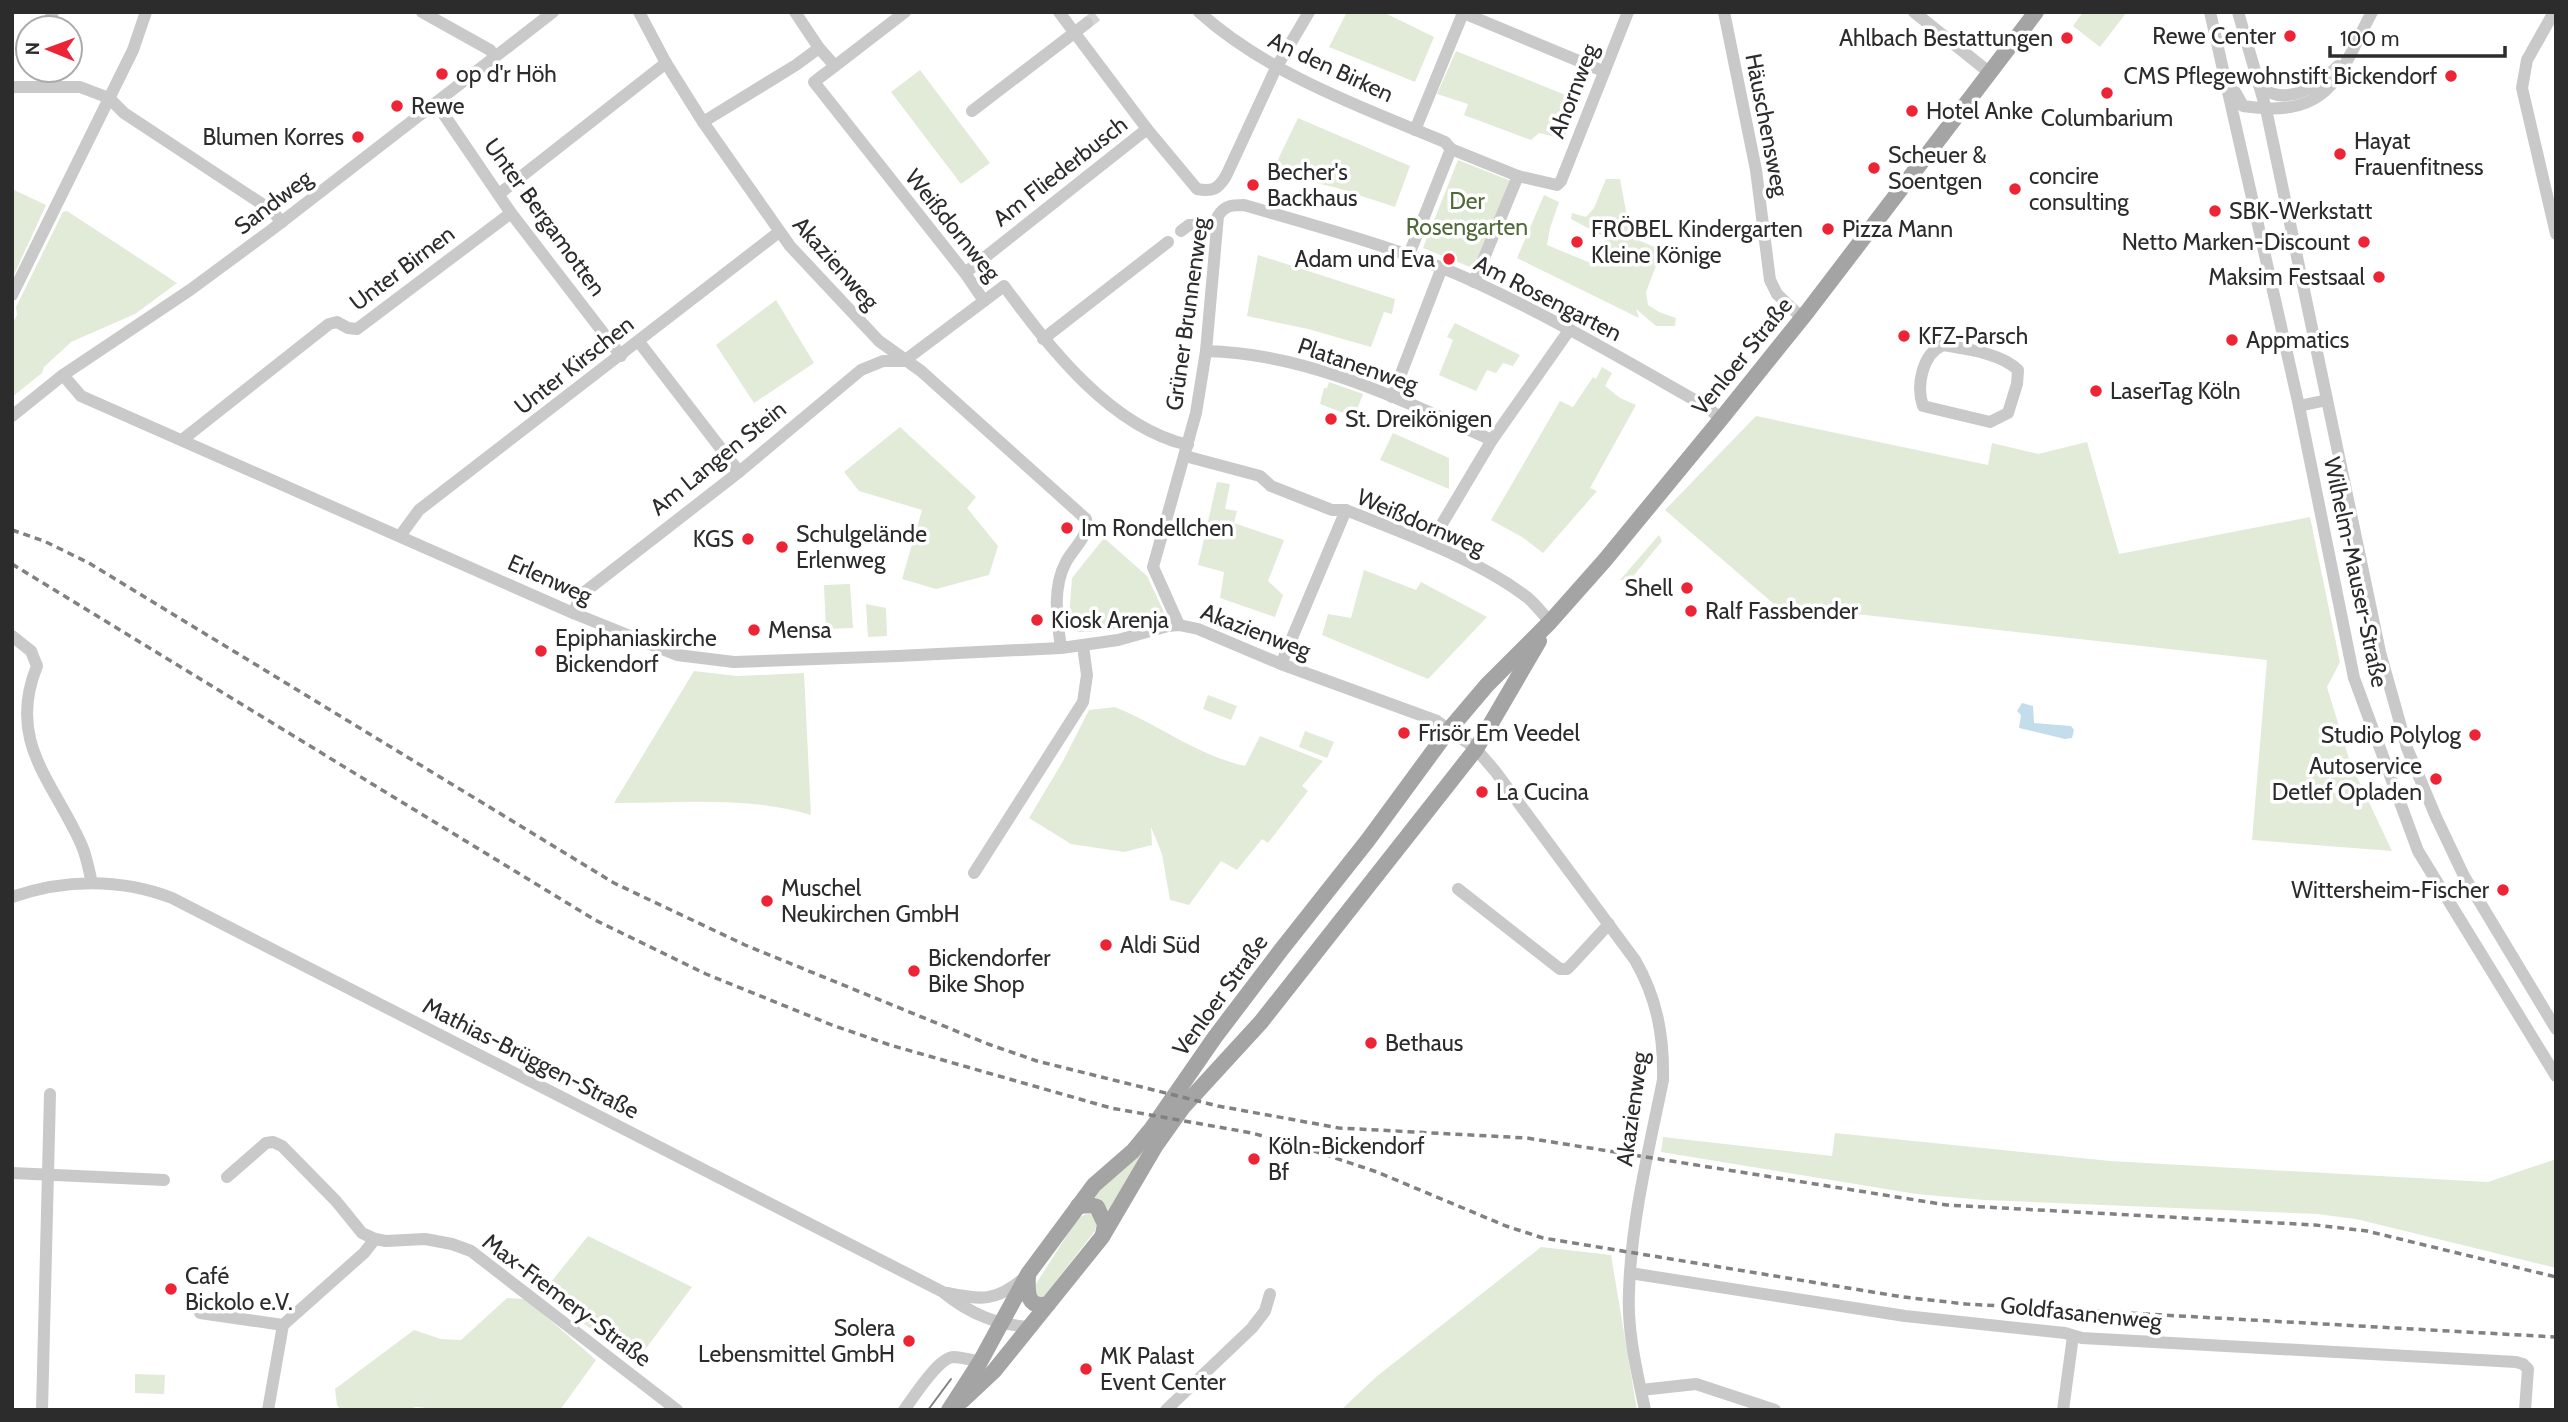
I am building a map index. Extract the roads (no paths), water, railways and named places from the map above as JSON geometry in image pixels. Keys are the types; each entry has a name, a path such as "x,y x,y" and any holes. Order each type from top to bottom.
{"main road":[{"name":"Venloer Straße","path":"951,1410 1028,1274 1094,1185 1133,1150 1152,1128 1219,1031 1368,841 1448,731 1487,685 1550,622 1721,419 1802,318 2036,12"},
{"name":"Venloer Straße","path":"951,1410 995,1371 1031,1327 1102,1237 1175,1118 1261,1022 1476,749 1550,622"},
{"path":"1078,1206 1097,1207 1105,1224 1102,1237"},
{"path":"1028,1274 1027,1288 1031,1302 1041,1306 1048,1304"}],"street":[{"path":"12,295 133,50 146,12"},
{"path":"422,12 490,50 495,57"},
{"name":"Sandweg","path":"12,416 63,375 191,290 553,12"},
{"name":"Akazienweg","path":"639,12 666,63 703,122 779,232 879,341 931,380 1086,519 1088,526 1085,534 1058,577 1061,648 1118,640 1158,628 1179,625 1198,629 1281,664 1437,722 1484,757 1609,924 1646,979 1656,1006 1663,1052 1662,1080 1630,1273 1629,1316 1645,1410"},
{"path":"795,12 819,48 835,66 905,12"},
{"path":"1059,12 1147,129"},
{"name":"An den Birken","path":"1199,12 1238,44 1276,68 1445,142 1451,149 1518,176 1557,185"},
{"name":"Grüner Brunnenweg","path":"1147,129 1197,189 1215,190 1226,176 1276,68 1309,12"},
{"name":"Ahornweg","path":"1557,185 1561,181 1628,12"},
{"name":"Häuschensweg","path":"1724,12 1756,170 1770,280 1777,294 1802,318"},
{"path":"1914,12 1990,74"},
{"name":"Wilhelm-Mauser-Straße","path":"2210,12 2299,406 2354,678 2418,851 2556,1076"},
{"name":"Wilhelm-Mauser-Straße","path":"2238,12 2266,109 2380,652 2407,748 2450,849 2511,957 2556,1029"},
{"path":"2222,64 2243,106 2284,108 2316,99 2329,89 2340,74 2372,12"},
{"path":"2554,12 2527,60 2522,88 2556,234"},
{"path":"1415,130 1462,13 1603,71"},
{"path":"972,111 1087,23"},
{"path":"703,122 819,48"},
{"path":"2259,85 2266,93 2273,95 2309,90 2322,83 2350,53"},
{"path":"499,194 666,63"},
{"name":"Weißdornweg","path":"835,66 814,82 965,273 984,301 1004,286 1043,339 1086,382 1141,428 1186,450 1260,476 1271,486 1332,510 1346,510 1430,544 1491,575 1529,599 1550,622"},
{"path":"12,88 80,87 109,98 124,113 271,210 282,222"},
{"name":"Unter Bergamotten","path":"436,103 511,213 621,356"},
{"name":"Am Fliederbusch","path":"965,273 1147,129"},
{"path":"1408,257 1451,149"},
{"path":"1474,282 1518,176"},
{"name":"Am Rosengarten","path":"1224,207 1244,205 1339,233 1474,282 1570,329 1707,407 1721,419"},
{"name":"Grüner Brunnenweg","path":"1179,625 1153,567 1196,414 1206,351 1216,224 1224,207"},
{"name":"Unter Birnen","path":"182,440 329,324 337,322 357,329 511,213"},
{"path":"1181,231 1189,225 1216,224"},
{"name":"Unter Kirschen","path":"400,536 419,510 779,232"},
{"path":"1043,339 1168,242"},
{"path":"1392,397 1441,270"},
{"path":"904,361 984,301"},
{"path":"1430,544 1492,440 1570,329"},
{"path":"639,342 739,472"},
{"path":"1943,345 2004,361 2014,366 2019,374 2008,413 1990,422 1923,406 1921,373 1933,353 1943,345"},
{"name":"Platanenweg","path":"1206,351 1306,366 1392,397 1492,440"},
{"name":"Am Langen Stein","path":"573,613 582,594 739,472 861,370 883,361 904,361"},
{"name":"Erlenweg","path":"63,375 81,396 573,613 677,654 734,662 1061,648"},
{"path":"2299,406 2328,400"},
{"path":"1281,664 1346,510"},
{"path":"12,636 31,651 37,666 28,688 26,712 29,739 39,766 83,848 92,883"},
{"path":"974,873 1083,702 1087,675 1083,646"},
{"name":"Mathias-Brüggen-Straße","path":"12,897 38,890 92,883 130,885 172,898 943,1292 984,1319 1000,1324 1031,1327"},
{"path":"1458,889 1560,969 1567,969 1609,924"},
{"path":"2490,970 2511,957"},
{"path":"42,1410 50,1094"},
{"path":"227,1177 266,1143 273,1142 282,1146 336,1201 362,1233 375,1239 364,1253 283,1325 268,1410"},
{"path":"12,1173 164,1180"},
{"name":"Max-Fremery-Straße","path":"375,1239 425,1239 471,1251 677,1410"},
{"name":"Goldfasanenweg","path":"1630,1273 1905,1316 2073,1336 2516,1362 2524,1364 2528,1369 2525,1410"},
{"name":"Mathias-Brüggen-Straße","path":"943,1292 985,1299 1013,1287 1028,1274"},
{"path":"1166,1410 1252,1328 1265,1311 1270,1294"},
{"path":"200,1313 283,1325"},
{"path":"2063,1410 2073,1336"},
{"path":"904,1410 932,1373 947,1359 953,1357 980,1362"},
{"path":"1641,1390 1696,1384 1775,1410"}],"water":[{"path":"2022,703 2033,706 2034,723 2071,726 2074,730 2072,738 2065,739 2019,728 2021,715 2017,711"}],"tunnel":[{"path":"1087,23 1101,12"}],"tram line":[{"path":"928,1410 951,1379"}],"railway":[{"path":"12,530 44,541 89,563 614,883 745,945 988,1044 1037,1061 1218,1106 1339,1128 1527,1138 1947,1205 2315,1225 2367,1231 2556,1277"},
{"path":"12,564 595,920 706,974 832,1025 890,1045 1111,1108 1252,1133 1302,1147 1377,1172 1506,1226 1543,1238 1903,1297 1966,1304 2556,1337"}],"place":[{"name":"Rewe Center","path":"2290,36"},
{"name":"Ahlbach Bestattungen","path":"2067,38"},
{"name":"op d'r Höh","path":"442,74"},
{"name":"CMS Pflegewohnstift Bickendorf","path":"2451,76"},
{"name":"Columbarium","path":"2107,93"},
{"name":"Rewe","path":"397,106"},
{"name":"Hotel Anke","path":"1912,111"},
{"name":"Blumen Korres","path":"358,137"},
{"name":"Hayat Frauenfitness","path":"2340,154"},
{"name":"Scheuer & Soentgen","path":"1874,168"},
{"name":"Becher's Backhaus","path":"1253,185"},
{"name":"concire consulting","path":"2015,189"},
{"name":"SBK-Werkstatt","path":"2215,211"},
{"name":"Pizza Mann","path":"1828,229"},
{"name":"FRÖBEL Kindergarten Kleine Könige","path":"1577,242"},
{"name":"Netto Marken-Discount","path":"2364,242"},
{"name":"Adam und Eva","path":"1449,259"},
{"name":"Maksim Festsaal","path":"2379,277"},
{"name":"KFZ-Parsch","path":"1904,336"},
{"name":"Appmatics","path":"2232,340"},
{"name":"LaserTag Köln","path":"2096,391"},
{"name":"St. Dreikönigen","path":"1331,419"},
{"name":"Im Rondellchen","path":"1067,528"},
{"name":"KGS","path":"748,539"},
{"name":"Schulgelände Erlenweg","path":"782,547"},
{"name":"Shell","path":"1687,588"},
{"name":"Ralf Fassbender","path":"1691,611"},
{"name":"Kiosk Arenja","path":"1037,620"},
{"name":"Mensa","path":"754,630"},
{"name":"Epiphaniaskirche Bickendorf","path":"541,651"},
{"name":"Frisör Em Veedel","path":"1404,733"},
{"name":"Studio Polylog","path":"2475,735"},
{"name":"Autoservice Detlef Opladen","path":"2436,779"},
{"name":"La Cucina","path":"1482,792"},
{"name":"Wittersheim-Fischer","path":"2503,890"},
{"name":"Muschel Neukirchen GmbH","path":"767,901"},
{"name":"Aldi Süd","path":"1106,945"},
{"name":"Bickendorfer Bike Shop","path":"914,971"},
{"name":"Bethaus","path":"1371,1043"},
{"name":"Köln-Bickendorf Bf","path":"1254,1159"},
{"name":"Café Bickolo e.V.","path":"171,1289"},
{"name":"Solera Lebensmittel GmbH","path":"909,1341"},
{"name":"MK Palast Event Center","path":"1086,1369"}],"park label":[{"name":"Der Rosengarten","path":"1467,214"}]}
